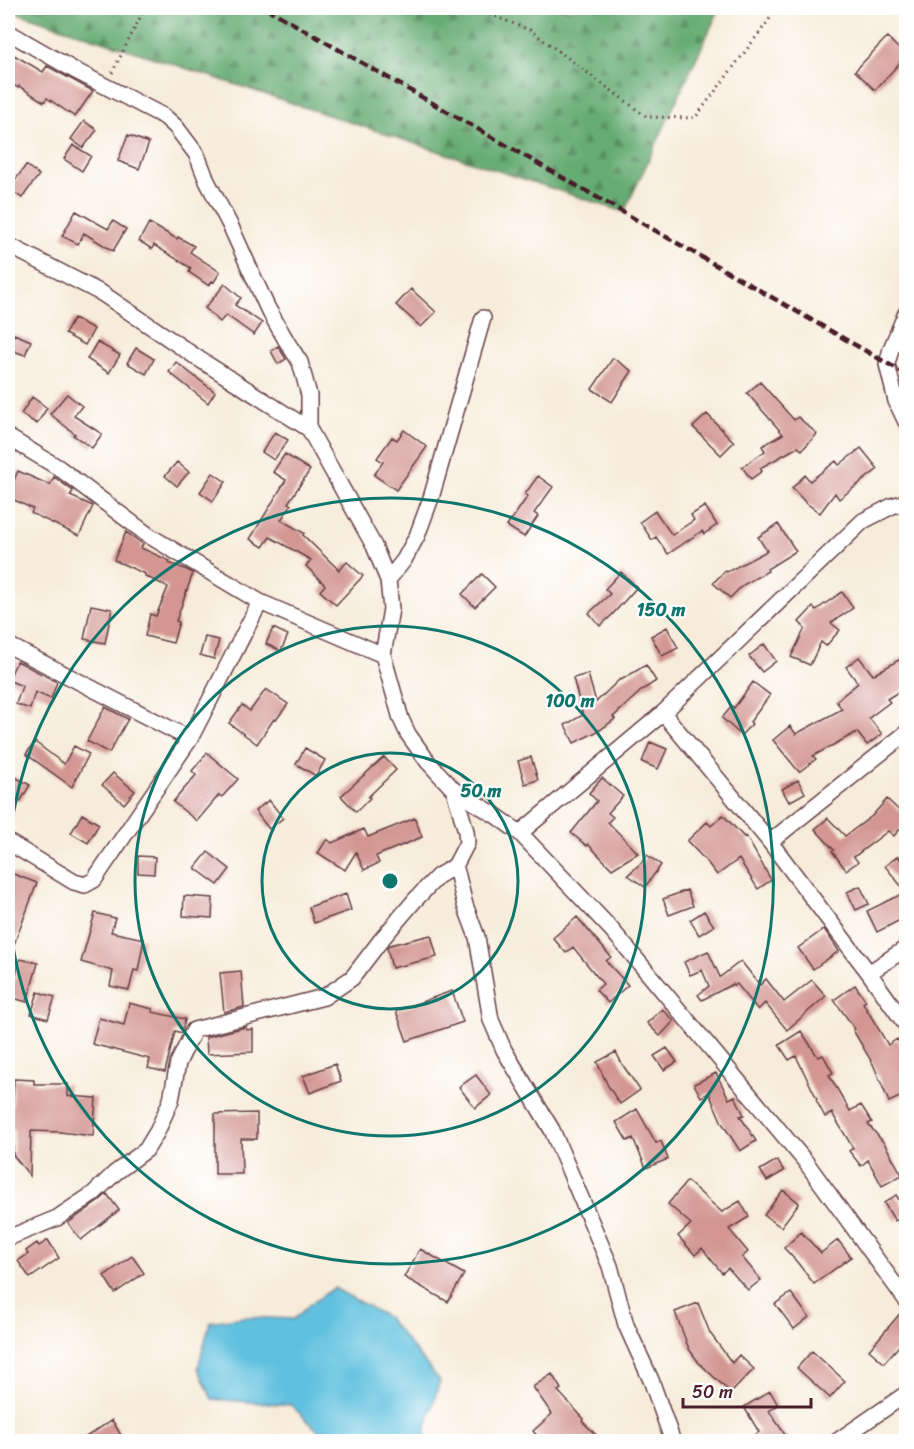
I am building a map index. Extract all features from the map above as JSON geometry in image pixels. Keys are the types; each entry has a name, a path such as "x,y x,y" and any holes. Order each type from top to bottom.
{"street":[{"path":"8,32 74,70 165,117 176,127 197,155 267,307 300,362 309,395 309,429"},
{"path":"8,245 103,294 309,429 374,546 388,580 391,609 383,655 401,719 408,734 428,762 454,790 520,833 611,929 805,1161 906,1300"},
{"path":"906,314 887,364 896,401 906,422"},
{"path":"388,580 404,560 417,536 431,498 483,318"},
{"path":"8,437 59,468 148,535 260,603 383,655"},
{"path":"520,833 663,713 863,521 891,506 906,502"},
{"path":"8,842 74,882 85,885 94,880 190,739 260,603"},
{"path":"8,645 190,739"},
{"path":"663,713 770,842 906,1025"},
{"path":"770,842 906,733"},
{"path":"8,1238 57,1218 93,1194 146,1150 171,1100 178,1063 194,1030 324,997 352,978 381,940 438,876 455,866 467,843 466,831 454,790"},
{"path":"455,866 465,905 477,937 491,1020 504,1050 552,1130 610,1266 626,1325 651,1380 673,1442"},
{"path":"869,973 906,948"},
{"path":"836,1442 906,1394"}],"path":[{"path":"106,85 145,8"},
{"path":"473,8 530,30 647,117 695,118 769,20 774,8"}],"green space":[{"path":"8,8 720,8 624,212 8,10"}],"water":[{"path":"334,1288 387,1317 440,1381 426,1427 425,1441 329,1441 291,1405 212,1399 198,1368 210,1322 244,1317 294,1319 309,1305"}],"building":[{"path":"887,37 906,56 875,90 855,71"},
{"path":"14,55 43,72 47,66 93,91 75,117 47,98 44,102 8,81 8,66"},
{"path":"84,121 97,130 83,148 71,139"},
{"path":"128,135 149,143 139,169 118,161"},
{"path":"73,145 91,156 82,171 64,159"},
{"path":"26,165 39,175 22,198 9,189"},
{"path":"76,211 108,229 113,221 126,229 113,251 84,233 78,244 62,236"},
{"path":"149,223 194,246 190,252 220,272 214,282 212,281 209,286 189,272 191,268 154,245 152,249 139,241"},
{"path":"225,284 241,298 235,305 262,323 254,335 226,315 220,322 205,308"},
{"path":"411,289 436,312 421,327 396,305"},
{"path":"74,318 94,329 85,345 65,334"},
{"path":"14,334 31,341 25,355 8,349"},
{"path":"97,342 120,355 109,373 87,359"},
{"path":"278,346 286,359 278,364 271,351"},
{"path":"136,348 154,359 146,374 127,363"},
{"path":"613,358 632,371 612,402 592,389"},
{"path":"176,362 215,392 208,403 169,372"},
{"path":"760,382 794,420 798,417 817,434 802,450 798,447 760,468 762,471 751,479 742,467 765,451 762,446 783,434 747,393"},
{"path":"67,394 82,406 74,416 102,434 92,448 73,435 75,434 50,414"},
{"path":"32,397 47,408 37,424 21,414"},
{"path":"707,414 734,442 721,455 693,427"},
{"path":"404,430 427,447 396,490 374,475 383,462 377,458 392,437 397,440"},
{"path":"275,432 288,440 274,460 262,452"},
{"path":"861,448 878,469 839,499 835,493 820,513 806,503 792,488 805,475 810,481 836,461 839,465"},
{"path":"285,454 310,470 288,503 291,505 281,520 304,533 303,535 339,570 347,562 363,576 336,605 320,591 325,585 306,566 311,560 270,537 263,547 250,539 286,480 273,472"},
{"path":"177,462 189,472 177,486 165,476"},
{"path":"18,471 50,485 54,477 73,491 70,496 93,506 79,536 31,513 33,509 8,497"},
{"path":"213,473 226,482 213,501 200,492"},
{"path":"538,476 553,487 534,513 538,516 524,537 507,526 528,496 525,494"},
{"path":"705,506 717,525 704,534 702,531 668,554 656,537 652,540 640,522 655,511 672,535 694,520 691,515"},
{"path":"778,524 796,551 743,585 730,598 713,583 725,571 767,551 758,537"},
{"path":"126,532 143,544 141,548 193,573 176,621 179,622 173,643 145,636 150,614 156,616 168,587 114,560"},
{"path":"621,572 637,587 600,626 589,613 610,594 605,589"},
{"path":"482,574 495,587 475,607 462,594"},
{"path":"842,592 853,608 831,623 840,630 826,646 821,642 810,665 791,657 805,628 799,622 813,607 816,610"},
{"path":"91,605 112,609 105,643 84,639"},
{"path":"667,627 678,648 662,656 651,636"},
{"path":"273,628 288,635 281,651 266,644"},
{"path":"205,637 219,640 214,659 200,655"},
{"path":"764,644 776,661 762,672 749,656"},
{"path":"859,657 873,675 902,658 906,666 906,687 887,699 890,702 869,718 882,734 867,745 857,732 813,756 816,759 799,772 773,740 790,726 796,734 842,709 836,701 858,683 846,667"},
{"path":"17,661 57,682 51,699 35,692 30,709 16,704 22,686 8,680"},
{"path":"646,665 656,681 642,690 613,717 615,719 600,730 574,743 565,725 583,715 573,678 588,674 596,702 620,679"},
{"path":"753,682 770,695 750,722 752,724 741,735 722,718 732,706 734,708"},
{"path":"266,689 288,704 276,720 274,719 257,744 229,723 242,705 250,711"},
{"path":"105,707 128,719 109,753 87,741"},
{"path":"35,742 64,764 74,746 89,754 72,787 26,754"},
{"path":"650,742 667,749 658,769 642,762"},
{"path":"305,748 325,760 316,776 296,764"},
{"path":"207,753 238,779 222,797 219,795 197,821 173,802 196,775 192,771"},
{"path":"384,757 396,770 356,812 341,796"},
{"path":"531,757 538,780 525,784 518,761"},
{"path":"113,773 135,791 124,804 102,785"},
{"path":"13,776 30,785 20,802 8,794 8,787"},
{"path":"602,778 623,796 608,813 613,817 608,822 638,853 612,869 588,844 587,846 571,833 597,801 589,793"},
{"path":"798,780 805,793 789,802 782,789"},
{"path":"887,799 906,817 906,822 894,836 888,831 854,857 858,862 846,870 832,851 834,850 815,829 828,818 845,836 872,816"},
{"path":"269,800 283,818 269,829 255,811"},
{"path":"82,814 99,824 88,843 71,833"},
{"path":"723,815 744,837 746,836 771,880 758,889 739,859 717,875 687,841 707,822 711,826"},
{"path":"415,818 422,837 376,856 379,863 364,870 356,852 345,870 318,853 327,839 332,843 364,829 368,837"},
{"path":"208,852 230,869 218,885 195,868"},
{"path":"647,855 661,865 645,887 628,875"},
{"path":"138,856 155,857 154,874 138,873"},
{"path":"898,856 906,867 906,892 885,866"},
{"path":"8,872 37,883 9,958 8,958"},
{"path":"860,886 869,904 856,910 847,892"},
{"path":"687,890 693,906 669,915 663,899"},
{"path":"906,892 906,917 877,932 867,911"},
{"path":"346,894 351,910 314,923 309,907"},
{"path":"184,896 213,898 212,918 183,916"},
{"path":"704,911 714,926 699,935 690,920"},
{"path":"95,913 115,918 111,932 144,939 138,971 134,970 129,990 110,986 113,971 81,962"},
{"path":"577,917 611,957 606,961 628,985 608,1003 596,990 603,984 573,947 566,953 553,938"},
{"path":"824,929 839,951 813,969 798,948"},
{"path":"431,935 437,957 392,968 387,948 390,945"},
{"path":"708,951 720,977 741,961 760,985 766,979 784,1002 812,980 826,996 787,1030 765,1003 758,1010 737,984 702,1000 698,995 709,986 702,970 690,975 684,962"},
{"path":"20,959 38,963 27,1002 10,997"},
{"path":"241,971 244,1007 224,1012 220,973"},
{"path":"855,985 866,1001 863,1003 888,1045 897,1039 906,1054 906,1094 889,1102 873,1064 853,1030 855,1029 834,1000"},
{"path":"452,991 463,1022 407,1041 396,1011"},
{"path":"38,992 55,997 48,1019 31,1014"},
{"path":"129,1003 153,1009 152,1012 185,1019 182,1033 175,1031 165,1072 148,1068 150,1059 92,1044 99,1018 124,1025"},
{"path":"662,1009 674,1021 660,1036 647,1023"},
{"path":"246,1027 246,1030 253,1029 253,1052 207,1054 206,1037"},
{"path":"801,1031 818,1057 823,1055 833,1073 829,1075 850,1111 861,1105 872,1122 868,1124 884,1143 902,1175 882,1186 868,1160 861,1166 849,1151 853,1148 832,1113 825,1117 796,1056 789,1060 779,1045"},
{"path":"667,1048 677,1062 664,1070 654,1056"},
{"path":"616,1052 640,1090 620,1104 608,1086 597,1062"},
{"path":"335,1064 341,1081 310,1093 303,1076"},
{"path":"716,1073 729,1099 735,1096 744,1115 740,1116 756,1141 740,1151 722,1123 709,1093 701,1097 694,1084"},
{"path":"476,1075 491,1095 475,1108 459,1087"},
{"path":"14,1079 34,1080 34,1084 68,1084 68,1096 96,1098 93,1136 31,1131 30,1176 13,1155 14,1130 11,1130"},
{"path":"637,1109 656,1143 661,1141 668,1159 646,1168 633,1138 627,1141 616,1122"},
{"path":"257,1113 257,1139 241,1139 242,1174 215,1174 215,1114"},
{"path":"777,1160 784,1171 767,1181 760,1170"},
{"path":"687,1181 722,1212 740,1201 749,1217 729,1229 748,1252 742,1257 761,1280 748,1290 728,1268 722,1273 702,1248 695,1255 678,1236 691,1224 668,1204"},
{"path":"783,1190 799,1203 781,1227 764,1215"},
{"path":"107,1194 119,1210 81,1240 68,1223"},
{"path":"896,1195 906,1214 895,1221 884,1203"},
{"path":"801,1232 821,1253 838,1240 851,1257 814,1284 784,1248"},
{"path":"48,1240 59,1258 30,1278 18,1261 37,1243 39,1246"},
{"path":"420,1249 464,1274 448,1302 404,1277"},
{"path":"132,1256 144,1273 115,1293 104,1276"},
{"path":"791,1293 809,1317 794,1329 775,1304"},
{"path":"698,1303 710,1333 732,1363 739,1355 754,1369 731,1393 699,1363 689,1349 675,1312"},
{"path":"904,1309 906,1310 906,1338 884,1363 869,1350"},
{"path":"812,1351 845,1381 830,1398 797,1368"},
{"path":"552,1374 561,1389 558,1391 584,1419 582,1421 603,1442 543,1442 533,1431 552,1414 533,1387"},
{"path":"770,1391 778,1405 769,1411 790,1442 745,1442 759,1432 744,1407"},
{"path":"112,1420 125,1442 78,1442"}],"railway":[{"path":"266,8 906,374"}]}
